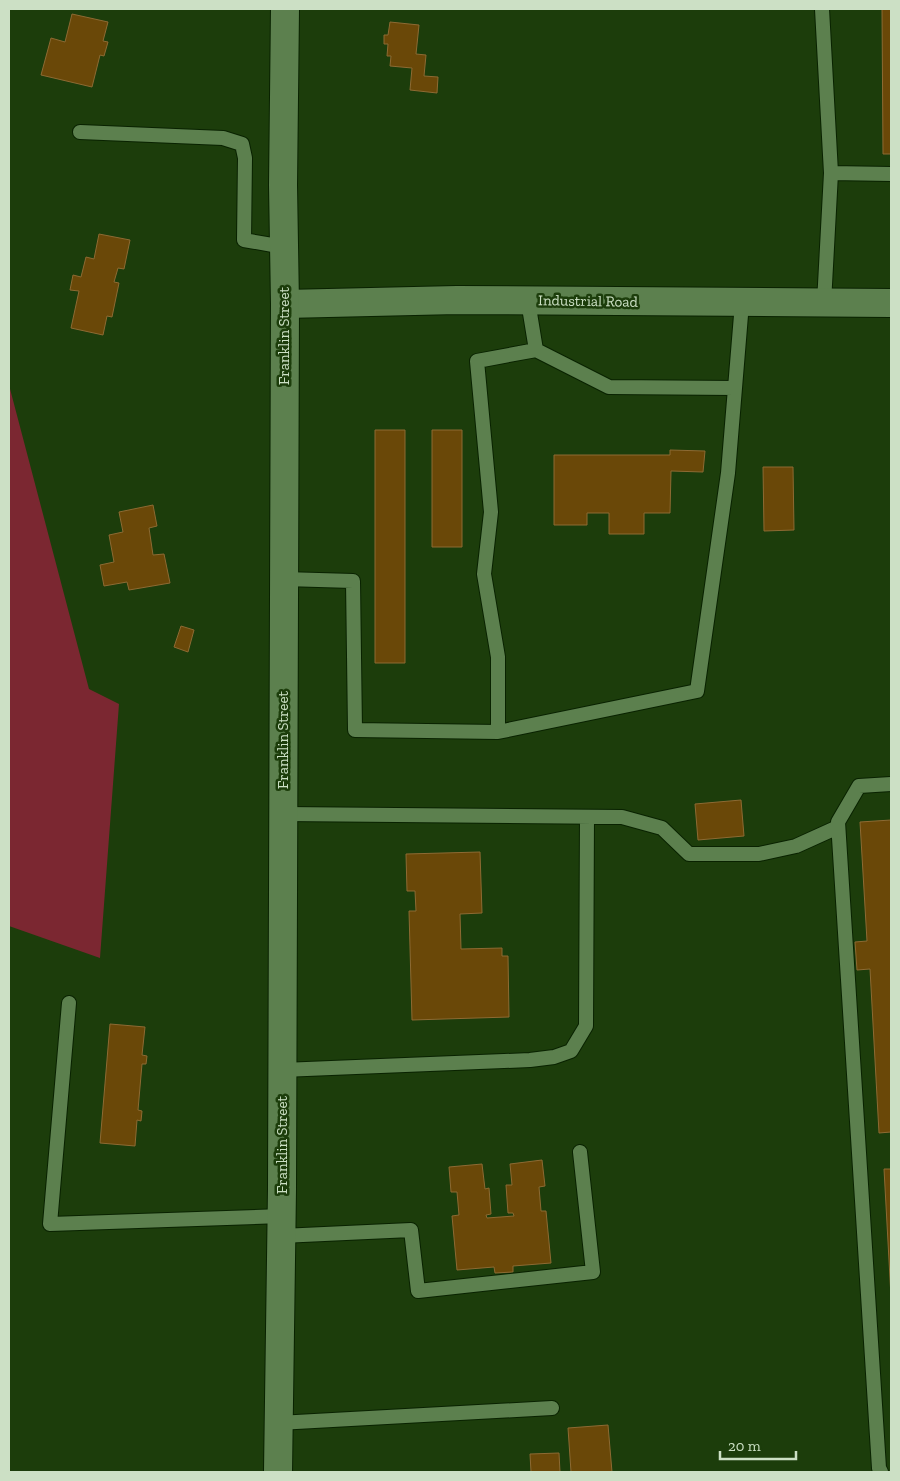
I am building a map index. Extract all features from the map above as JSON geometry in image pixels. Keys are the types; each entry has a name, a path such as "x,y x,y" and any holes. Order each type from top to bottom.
{"main road":[{"name":"Franklin Street","path":"278,1472 282,1070 285,9"},
{"name":"Industrial Road","path":"285,304 457,300 891,303"}],"lane":[{"path":"822,9 831,173 824,303"},
{"path":"80,132 224,138 242,144 245,158 244,240 284,247"},
{"path":"831,173 891,174"},
{"path":"528,300 536,350"},
{"path":"284,579 353,581 355,730 498,732 697,691 728,473 742,303"},
{"path":"498,732 498,657 484,574 491,512 477,361 536,350 609,386 735,388"},
{"path":"881,1472 879,1468 838,822 859,786 891,784"},
{"path":"283,814 622,817 662,828 689,854 759,854 796,846 838,827"},
{"path":"282,1070 530,1060 554,1057 571,1051 586,1026 587,817"},
{"path":"69,1003 50,1224 281,1226 411,1230 418,1291 592,1272 580,1152"},
{"path":"278,1423 552,1408"}],"shaded area":[{"path":"9,385 89,689 119,704 100,958 9,926"}],"building":[{"path":"882,9 891,9 891,154 883,154"},
{"path":"72,14 108,22 103,41 108,42 104,56 100,55 92,87 41,75 51,38 65,42"},
{"path":"390,22 419,25 416,54 426,55 424,76 438,77 437,93 410,90 412,68 390,66 391,56 387,56 388,44 384,44 384,35 388,35"},
{"path":"99,234 130,240 124,269 118,268 114,282 119,283 112,317 107,316 103,335 71,328 79,291 70,290 73,275 81,277 86,257 94,259"},
{"path":"375,430 405,430 405,663 375,663"},
{"path":"432,430 462,430 462,547 432,547"},
{"path":"670,450 705,451 703,472 671,471 670,513 644,513 644,534 609,534 609,513 587,513 587,525 554,525 554,455 670,455"},
{"path":"763,467 793,467 794,530 764,531"},
{"path":"153,505 157,526 149,528 153,555 164,554 170,583 129,590 127,582 104,586 100,565 114,562 109,535 123,532 119,512"},
{"path":"181,626 194,630 188,652 174,647"},
{"path":"741,800 744,836 698,840 695,804"},
{"path":"891,820 891,1132 879,1133 870,969 857,970 855,942 867,941 860,822"},
{"path":"480,852 482,913 460,914 461,949 502,948 502,956 508,956 509,1017 412,1020 409,911 416,911 415,891 407,891 406,854"},
{"path":"110,1024 145,1027 142,1055 147,1056 146,1064 142,1064 138,1110 142,1111 141,1121 137,1120 135,1146 100,1143"},
{"path":"542,1160 545,1186 539,1187 541,1211 546,1211 551,1263 513,1266 513,1272 495,1273 494,1267 457,1270 452,1216 459,1215 457,1192 451,1192 449,1167 482,1164 485,1189 489,1188 491,1214 486,1215 487,1218 514,1216 513,1213 508,1213 506,1185 512,1185 510,1164"},
{"path":"884,1169 891,1169 891,1297"},
{"path":"608,1425 612,1472 571,1472 568,1428"},
{"path":"559,1453 560,1472 531,1472 530,1454"}]}
